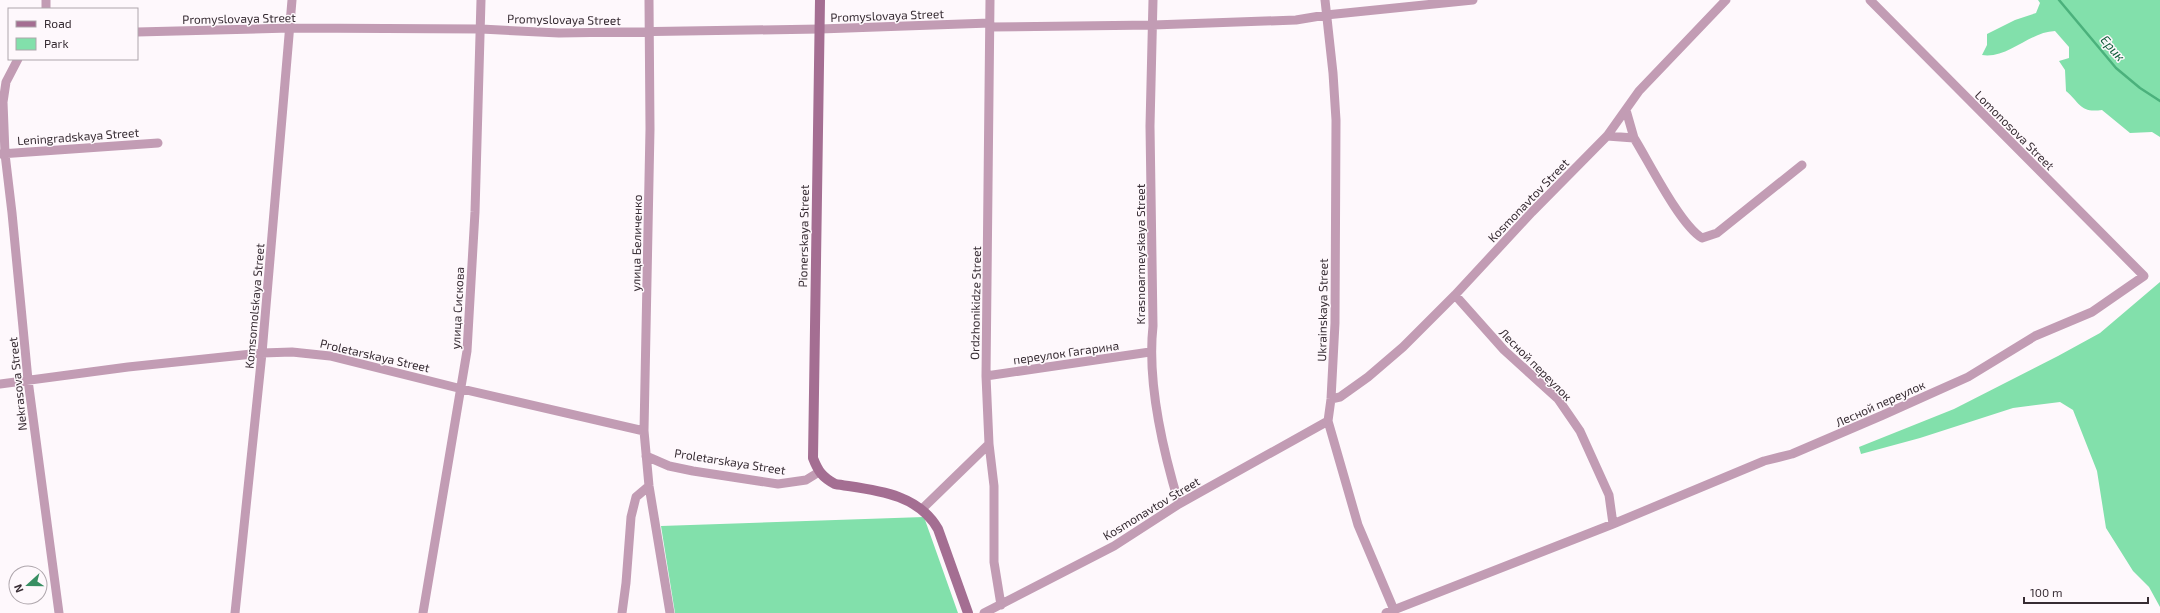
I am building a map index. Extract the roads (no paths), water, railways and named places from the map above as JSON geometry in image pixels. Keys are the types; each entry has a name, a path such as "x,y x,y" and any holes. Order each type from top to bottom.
{"street":[{"name":"Komsomolskaya Street","path":"235,613 262,353 292,0"},
{"name":"улица Сискова","path":"424,613 462,390 467,352 473,243 481,0"},
{"name":"улица Беличенко","path":"649,0 650,129 644,431 649,486 670,613"},
{"name":"Pionerskaya Street","path":"819,472 813,458 820,0"},
{"name":"Ordzhonikidze Street","path":"990,0 986,376 989,444 994,486 994,562 1001,605"},
{"name":"Krasnoarmeyskaya Street","path":"1153,0 1150,126 1153,326 1150,352 1165,456 1179,504"},
{"name":"Ukrainskaya Street","path":"1325,0 1333,73 1336,120 1335,323 1331,400 1328,420 1358,525 1390,611"},
{"name":"Promyslovaya Street","path":"138,32 290,28 481,29 559,32 820,29 990,25 1153,25 1296,20 1326,15 1473,0"},
{"name":"Kosmonavtov Street","path":"1331,400 1340,397 1374,372 1403,347 1455,295 1532,212 1607,136 1639,91 1726,0"},
{"name":"Lomonosova Street","path":"1870,0 2144,276"},
{"name":"Nekrasova Street","path":"17,60 6,82 3,102 2,154 12,213 28,380 59,613"},
{"path":"1626,110 1634,138 1683,220 1693,232 1702,238 1717,233 1802,165"},
{"path":"1607,136 1634,138"},
{"name":"Leningradskaya Street","path":"2,154 158,143"},
{"name":"Лесной переулок","path":"1390,611 1612,524 1764,461 1792,454 1968,376 2035,336 2092,312 2144,276"},
{"name":"Лесной переулок","path":"1455,295 1504,350 1558,399 1567,412 1580,431 1610,494 1612,524"},
{"name":"Proletarskaya Street","path":"0,384 262,353 292,352 330,356 462,390 644,431"},
{"name":"переулок Гагарина","path":"986,376 1150,352"},
{"name":"Kosmonavtov Street","path":"984,613 1114,546 1179,504 1328,420"},
{"path":"922,509 989,444"},
{"name":"Proletarskaya Street","path":"646,456 669,466 778,484 806,480 819,472"},
{"path":"819,472 824,479 834,484 904,498 931,516 938,529 968,613"},
{"path":"622,613 631,517 636,497 649,486"}],"waterway":[{"name":"Ерик","path":"2059,0 2116,68 2140,88 2160,101"}]}
